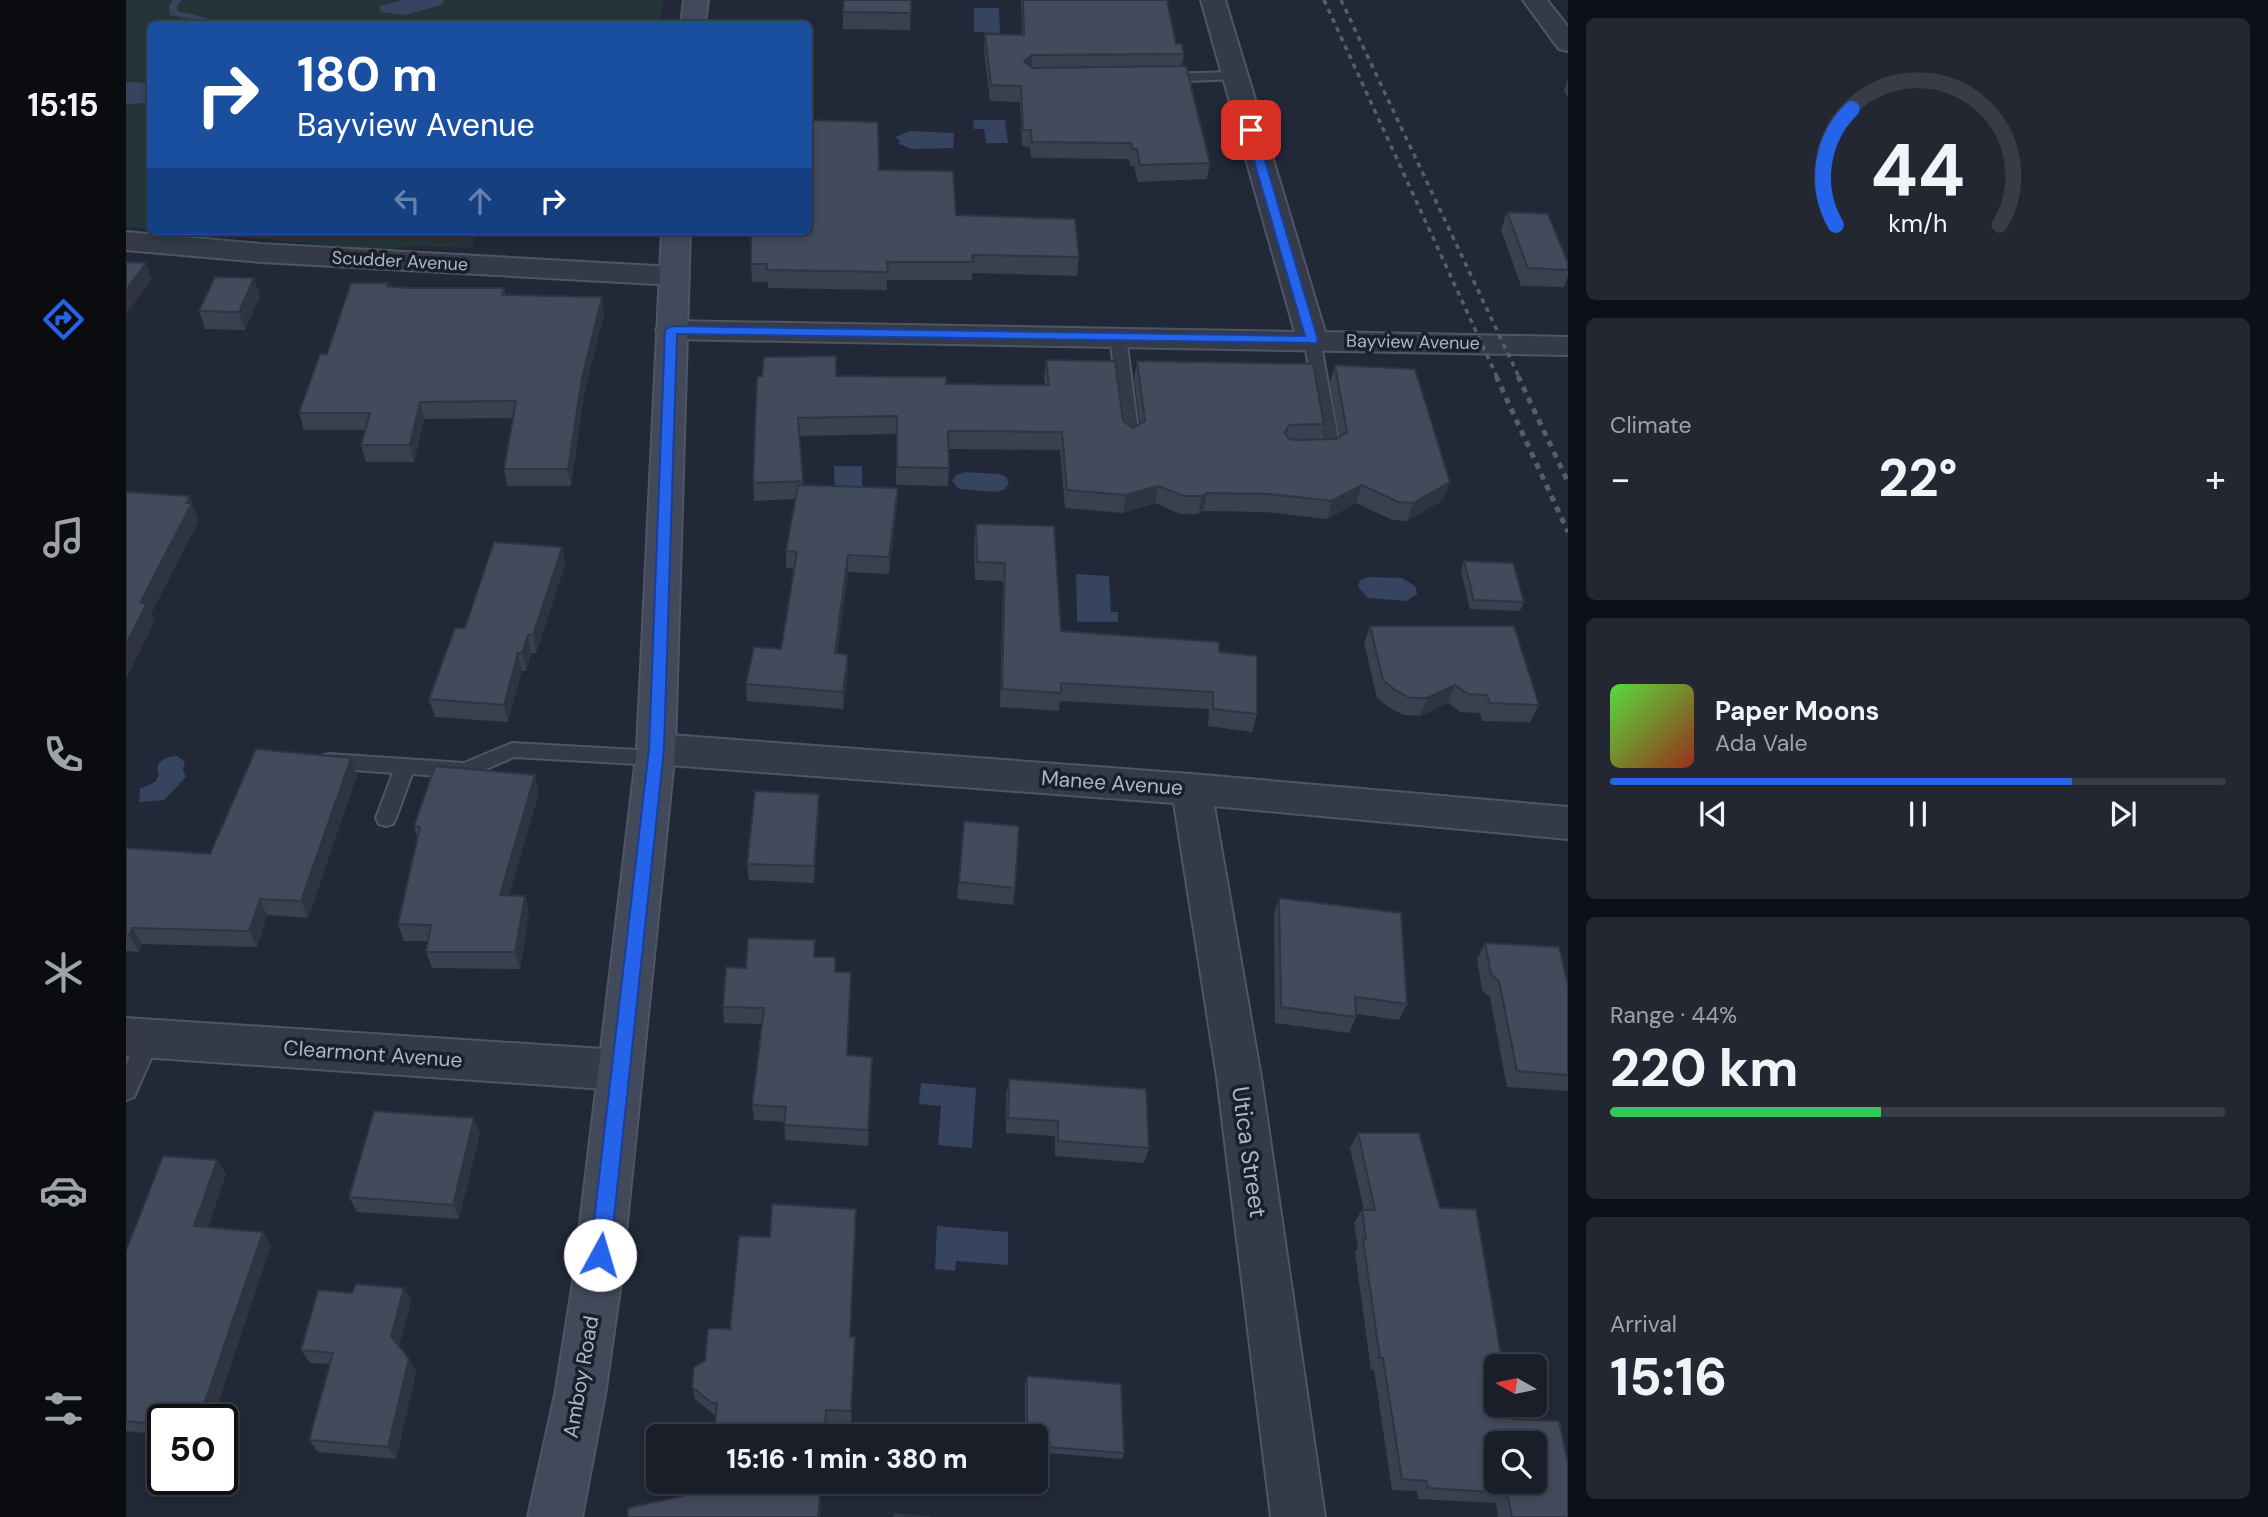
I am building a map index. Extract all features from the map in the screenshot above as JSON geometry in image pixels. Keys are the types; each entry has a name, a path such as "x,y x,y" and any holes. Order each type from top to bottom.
{"main road":[{"path":"693,21 696,0"},
{"name":"Amboy Road","path":"555,1517 580,1395 597,1282 656,753 676,235"}],"street":[{"path":"1213,0 1312,340"},
{"path":"1535,0 1568,44"},
{"name":"Scudder Avenue","path":"126,241 261,253 674,276"},
{"name":"Bayview Avenue","path":"671,330 1568,345"},
{"name":"Manee Avenue","path":"656,753 1191,789 1568,823"},
{"name":"Utica Street","path":"1191,789 1239,1077 1298,1517"},
{"name":"Clearmont Avenue","path":"138,1038 619,1070"}],"lane":[{"path":"1152,78 1235,76"},
{"path":"1118,337 1131,439"},
{"path":"1303,450 1331,449 1312,340"},
{"path":"328,761 466,771 512,750 656,753"},
{"path":"386,818 405,767"},
{"path":"126,1090 138,1038"}],"shaded area":[{"path":"126,0 664,0 660,21 147,21 147,229 126,227"},
{"path":"214,235 475,235 472,248 415,246 384,250"}],"water":[{"path":"404,0 444,0 441,5 405,15 381,12 379,6"},
{"path":"974,8 999,8 1000,33 974,32"},
{"path":"126,82 147,83 147,102 126,105"},
{"path":"973,120 1005,120 1008,143 986,143 984,129 974,129"},
{"path":"910,131 954,133 953,148 912,149 897,143 901,141 895,137"},
{"path":"834,466 862,466 862,497 835,497"},
{"path":"965,472 998,474 1006,477 1009,483 1005,489 997,492 959,489 952,481 956,475"},
{"path":"1076,574 1109,576 1111,612 1118,612 1118,622 1077,622"},
{"path":"1369,577 1402,578 1415,586 1417,594 1406,601 1368,598 1358,587 1360,580"},
{"path":"177,756 185,762 183,770 186,777 164,800 139,802 140,789 155,782 159,775 159,763"},
{"path":"921,1083 976,1088 972,1148 938,1145 941,1106 919,1104"},
{"path":"937,1226 1008,1232 1008,1265 956,1261 955,1271 935,1269"}],"building":[{"path":"844,0 911,0 911,13 843,12"},
{"path":"1023,0 1167,0 1176,44 1182,44 1184,54 1032,55 1024,61 1032,68 1186,66 1210,163 1140,165 1137,149 1132,149 1131,143 1032,142 1031,130 1023,130 1021,86 991,85 985,34 1024,35"},
{"path":"812,120 878,122 879,170 953,171 956,215 1075,219 1079,257 972,255 973,262 887,262 888,272 767,270 767,264 751,264 751,235 812,235"},
{"path":"1507,212 1548,214 1568,263 1568,270 1528,268"},
{"path":"126,262 146,263 126,290"},
{"path":"215,277 254,278 239,312 199,311"},
{"path":"351,283 388,283 387,286 409,288 504,288 502,295 602,297 582,378 568,469 504,469 516,401 420,402 410,445 361,445 370,413 299,413 320,354 327,354"},
{"path":"836,356 836,376 946,377 946,384 1049,385 1046,360 1115,361 1123,421 1133,428 1145,421 1137,361 1313,364 1324,424 1289,425 1285,433 1289,439 1296,440 1336,439 1347,432 1335,365 1415,369 1450,482 1413,503 1398,502 1362,485 1332,501 1270,494 1207,493 1202,496 1184,496 1158,486 1126,495 1067,490 1062,432 948,431 949,468 897,467 897,416 798,418 803,481 753,483 757,376 762,376 764,357"},
{"path":"798,485 898,488 889,557 848,555 835,653 848,655 843,692 746,684 754,647 781,649 797,552 786,551"},
{"path":"126,492 190,496 186,503 192,503 140,603 147,603 126,644"},
{"path":"976,524 1054,526 1061,631 1219,642 1219,652 1257,656 1257,714 1213,709 1213,692 1061,683 1061,693 1002,689 1005,563 977,562"},
{"path":"494,542 562,547 533,635 528,635 522,653 518,653 504,705 429,699 455,628 465,628"},
{"path":"1464,561 1513,563 1524,602 1474,600"},
{"path":"1370,626 1514,626 1539,705 1490,703 1487,695 1468,694 1455,685 1427,698 1410,698 1383,680"},
{"path":"256,749 351,758 301,901 260,899 249,931 132,928 129,936 126,935 126,848 210,854"},
{"path":"435,766 535,775 500,895 525,896 515,952 426,952 431,925 398,924 420,827 414,826"},
{"path":"755,791 819,794 814,866 747,864"},
{"path":"964,821 1019,826 1015,888 959,882"},
{"path":"1279,898 1401,913 1407,1004 1355,997 1356,1017 1281,1007"},
{"path":"748,938 815,940 814,957 835,957 835,972 851,972 847,1055 872,1057 868,1130 784,1125 786,1107 752,1105 764,1008 723,1007 726,967 746,968"},
{"path":"1485,943 1559,947 1568,986 1568,1075 1517,1071 1499,981 1491,974"},
{"path":"1009,1079 1146,1089 1149,1148 1058,1141 1058,1121 1008,1118"},
{"path":"374,1111 474,1118 453,1205 349,1197"},
{"path":"1358,1133 1419,1133 1440,1208 1476,1209 1501,1354 1484,1354 1484,1418 1559,1421 1568,1463 1568,1517 1512,1517 1507,1494 1547,1494 1547,1431 1484,1431 1484,1492 1428,1488 1426,1481 1402,1479 1383,1358 1380,1358 1363,1239 1366,1239 1362,1210 1375,1210"},
{"path":"163,1156 217,1160 194,1226 263,1232 204,1404 147,1404 147,1423 126,1421 126,1251"},
{"path":"772,1204 856,1209 850,1337 855,1337 851,1411 826,1410 825,1424 715,1424 717,1403 712,1403 692,1387 694,1367 705,1361 708,1328 730,1329 739,1236 770,1237"},
{"path":"356,1284 404,1288 391,1336 409,1359 388,1447 309,1440 333,1353 301,1350 318,1290 352,1293"},
{"path":"1027,1376 1121,1384 1124,1453 1048,1447 1048,1424 1027,1424"},
{"path":"691,1494 820,1494 818,1517 628,1517 628,1508"},
{"path":"894,1514 931,1517 894,1517"}],"waterway":[{"path":"178,0 173,6 173,13 213,21"}],"railway":[{"path":"1324,0 1497,377"},
{"path":"1341,0 1519,377"},
{"path":"1496,376 1568,532"},
{"path":"1518,376 1568,482"}],"route":[{"path":"600,1255 656,749 671,330 1312,340 1251,130"}]}
